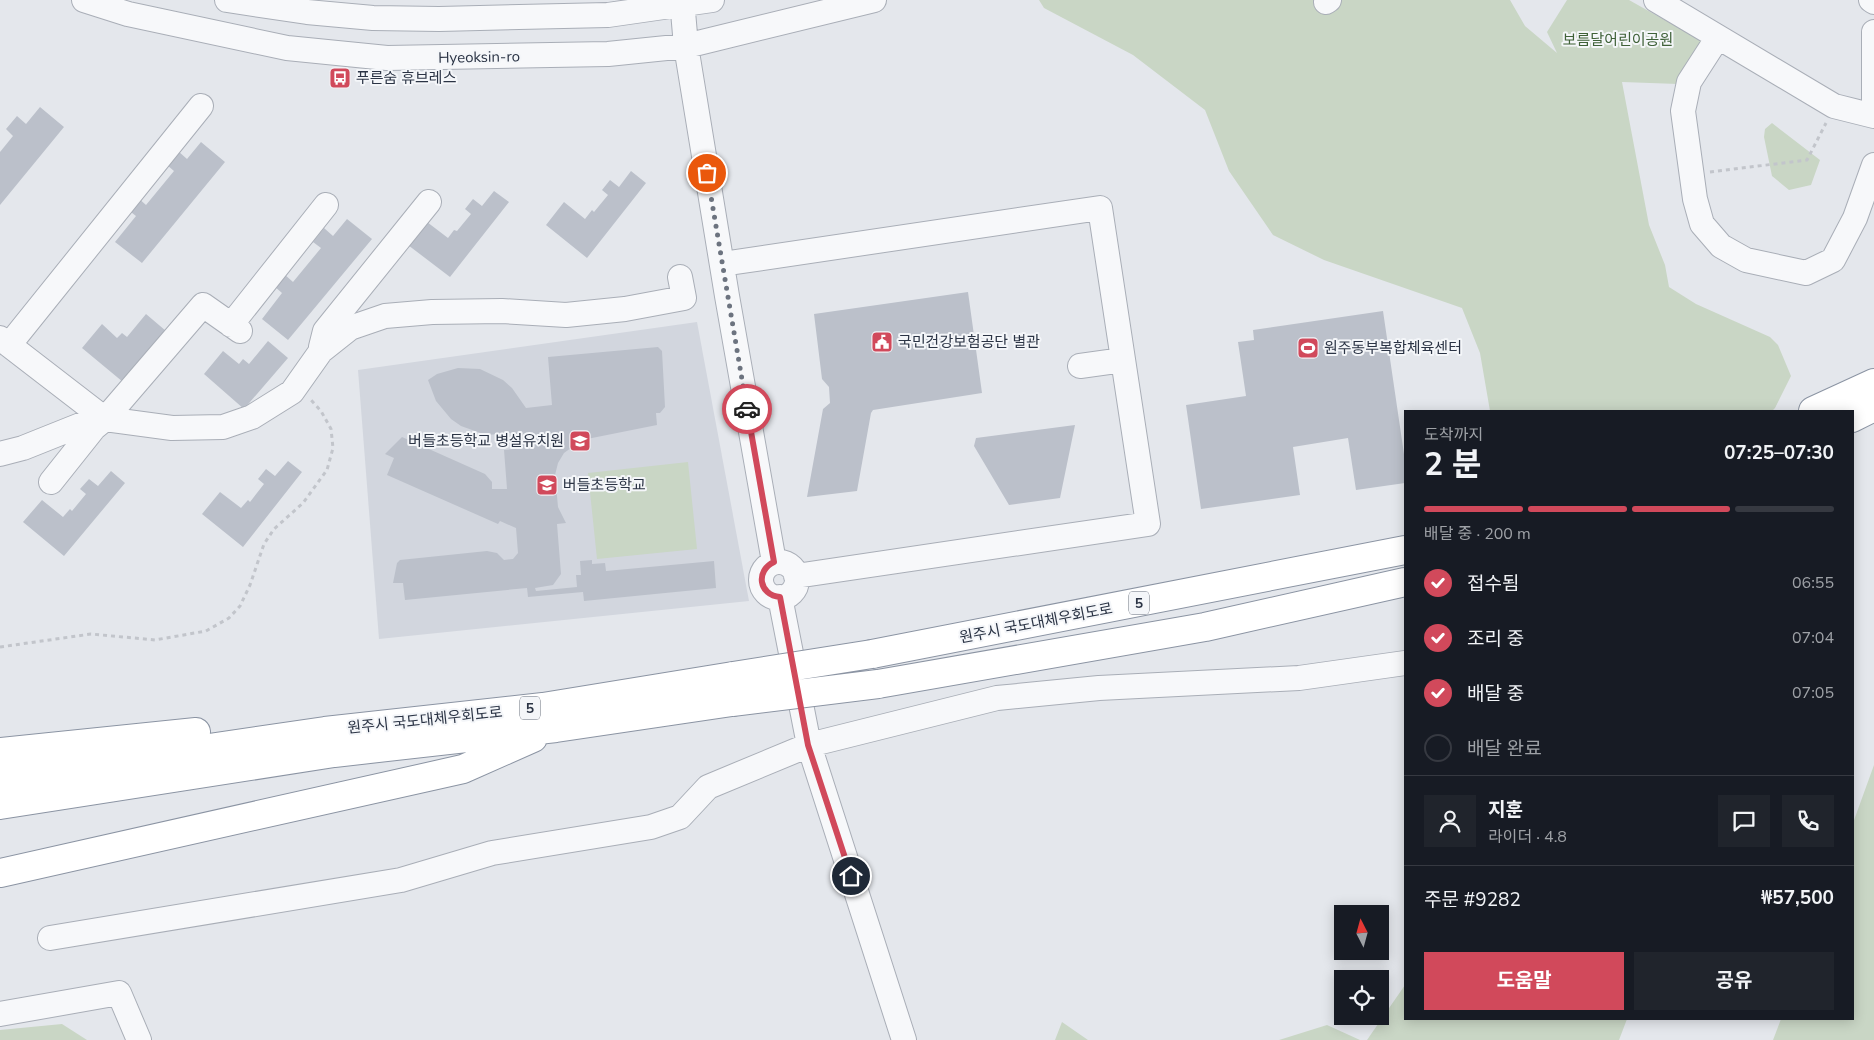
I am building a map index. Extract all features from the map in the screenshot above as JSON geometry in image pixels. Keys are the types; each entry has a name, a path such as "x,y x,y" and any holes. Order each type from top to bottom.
{"highway":[{"path":"1815,410 1874,383"},
{"path":"1854,417 1874,407"},
{"name":"원주시 국도대체우회도로","path":"550,717 733,676 872,654 1404,550"},
{"name":"원주시 국도대체우회도로","path":"329,742 550,717 732,702 878,684 1206,627 1404,582"},
{"path":"0,752 484,702 550,717"},
{"path":"0,873 463,769 550,717"},
{"name":"5","path":"0,779 329,742"},
{"name":"5","path":"0,805 329,742"}],"street":[{"name":"Hyeoksin-ro","path":"84,0 128,14 287,48 387,58 608,54 686,46 874,0"},
{"path":"227,0 307,12 373,18 439,19 608,15 682,2 712,0"},
{"path":"1656,0 1834,106 1874,116"},
{"path":"682,2 686,46 774,562"},
{"path":"1874,32 1874,110"},
{"path":"1718,37 1689,82 1683,111 1695,199 1702,224 1721,246 1746,260 1806,273 1833,260 1854,218 1874,165"},
{"path":"105,418 4,341 201,106"},
{"path":"321,352 325,330 429,202"},
{"path":"51,482 94,428 105,418 203,305 236,328 326,205"},
{"path":"722,264 1100,208 1148,524 796,576"},
{"path":"0,454 23,448 88,422 105,418 172,428 223,427 252,417 292,392 321,352 350,328 385,316 432,312 492,311 566,315 625,309 684,298 680,277"},
{"path":"1080,366 1123,360"},
{"path":"774,562 791,566 796,576 794,588 791,592 780,597 774,597 765,590 761,580 765,569 774,562"},
{"path":"780,597 808,745 904,1040"},
{"path":"50,938 401,880 492,853 651,827 680,817 708,787 808,745 997,698 1099,688 1299,678 1404,662"},
{"path":"0,1014 119,993 139,1040"}],"path":[{"path":"1692,174 1807,160 1834,106"},
{"path":"0,646 91,634 155,640 206,632 229,618 244,599 269,536 303,503 328,470 333,448 330,429 321,411 297,384"}],"shaded area":[{"name":"버들초등학교","path":"697,322 749,601 379,639 358,370"}],"green space":[{"name":"보름달어린이공원","path":"1039,0 1510,0 1525,26 1557,53 1547,32 1567,0 1629,0 1702,41 1678,84 1622,82 1649,225 1665,265 1669,287 1696,304 1770,337 1778,345 1791,376 1775,408 1773,410 1490,410 1480,353 1462,308 1324,260 1273,235 1229,171 1205,110 1133,55 1044,8"},
{"path":"1772,123 1820,160 1811,185 1789,190 1772,176 1764,137 1765,129"},
{"path":"688,462 697,549 597,559 588,473"},
{"path":"1874,765 1874,1040 1773,1040 1781,1020 1854,1020 1854,820"},
{"path":"1404,986 1404,1020 1627,1020 1619,1040 1367,1040 1377,1025 1389,1025 1389,1008"},
{"path":"1062,1022 1088,1040 1055,1040"},
{"path":"62,1024 87,1040 0,1040 0,1030"},
{"path":"1327,1025 1360,1040 1279,1040"}],"building":[{"path":"40,107 64,127 0,205 0,152 13,136 6,129 17,116 26,124"},
{"path":"201,142 225,162 142,263 115,242 136,216 127,209 137,197 146,205 174,171 167,165 178,151 187,159"},
{"path":"631,171 646,183 587,258 546,225 564,202 585,219 592,210 594,212 608,195 602,190 610,180 619,187"},
{"path":"494,191 509,202 450,277 408,245 427,222 448,238 454,230 457,231 471,214 465,209 473,199 482,206"},
{"path":"347,219 372,239 288,340 262,319 282,293 274,286 284,274 293,282 321,248 313,242 324,228 333,236"},
{"path":"968,292 982,393 873,410 857,491 807,497 823,409 830,403 829,387 822,379 814,314"},
{"path":"1383,311 1404,454 1404,483 1356,490 1348,438 1293,447 1300,495 1201,509 1186,405 1246,396 1238,342 1254,340 1253,330"},
{"path":"146,314 166,331 123,382 82,348 102,324 117,338 122,333 127,337"},
{"path":"268,341 288,358 244,409 204,374 223,351 239,364 243,359 249,364"},
{"path":"658,347 662,351 665,407 660,413 656,413 657,425 582,440 564,453 558,463 555,475 558,507 566,523 557,524 561,574 553,585 535,588 536,591 577,587 576,575 581,575 580,561 592,560 592,564 605,563 606,571 714,561 716,588 584,601 583,592 528,597 527,588 405,600 403,583 393,583 397,563 400,560 487,551 497,553 504,560 513,559 518,553 516,528 500,521 498,524 387,475 394,458 385,454 402,437 485,474 492,482 492,489 507,489 504,450 514,449 512,433 486,435 461,426 451,419 436,401 428,380 437,374 458,368 480,369 503,380 512,388 526,408 552,405 548,357"},
{"path":"1075,425 1060,498 1009,505 974,446 976,438"},
{"path":"288,461 302,472 243,547 202,514 220,492 241,508 248,500 250,502 264,484 258,479 266,469 275,476"},
{"path":"111,471 125,483 64,556 23,522 42,500 63,517 70,509 72,511 86,494 80,489 89,479 98,486"}],"way so far":[{"path":"707,173 747,409"}],"place":[{"name":"푸른숨 휴브레스","path":"340,78"},
{"name":"국민건강보험공단 별관","path":"882,342"},
{"name":"원주동부복합체육센터","path":"1308,348"},
{"name":"버들초등학교 병설유치원","path":"580,441"},
{"name":"버들초등학교","path":"547,485"}],"route":[{"path":"747,409 774,562 762,574 762,585 769,594 774,597 780,597 808,745 851,876"}]}
